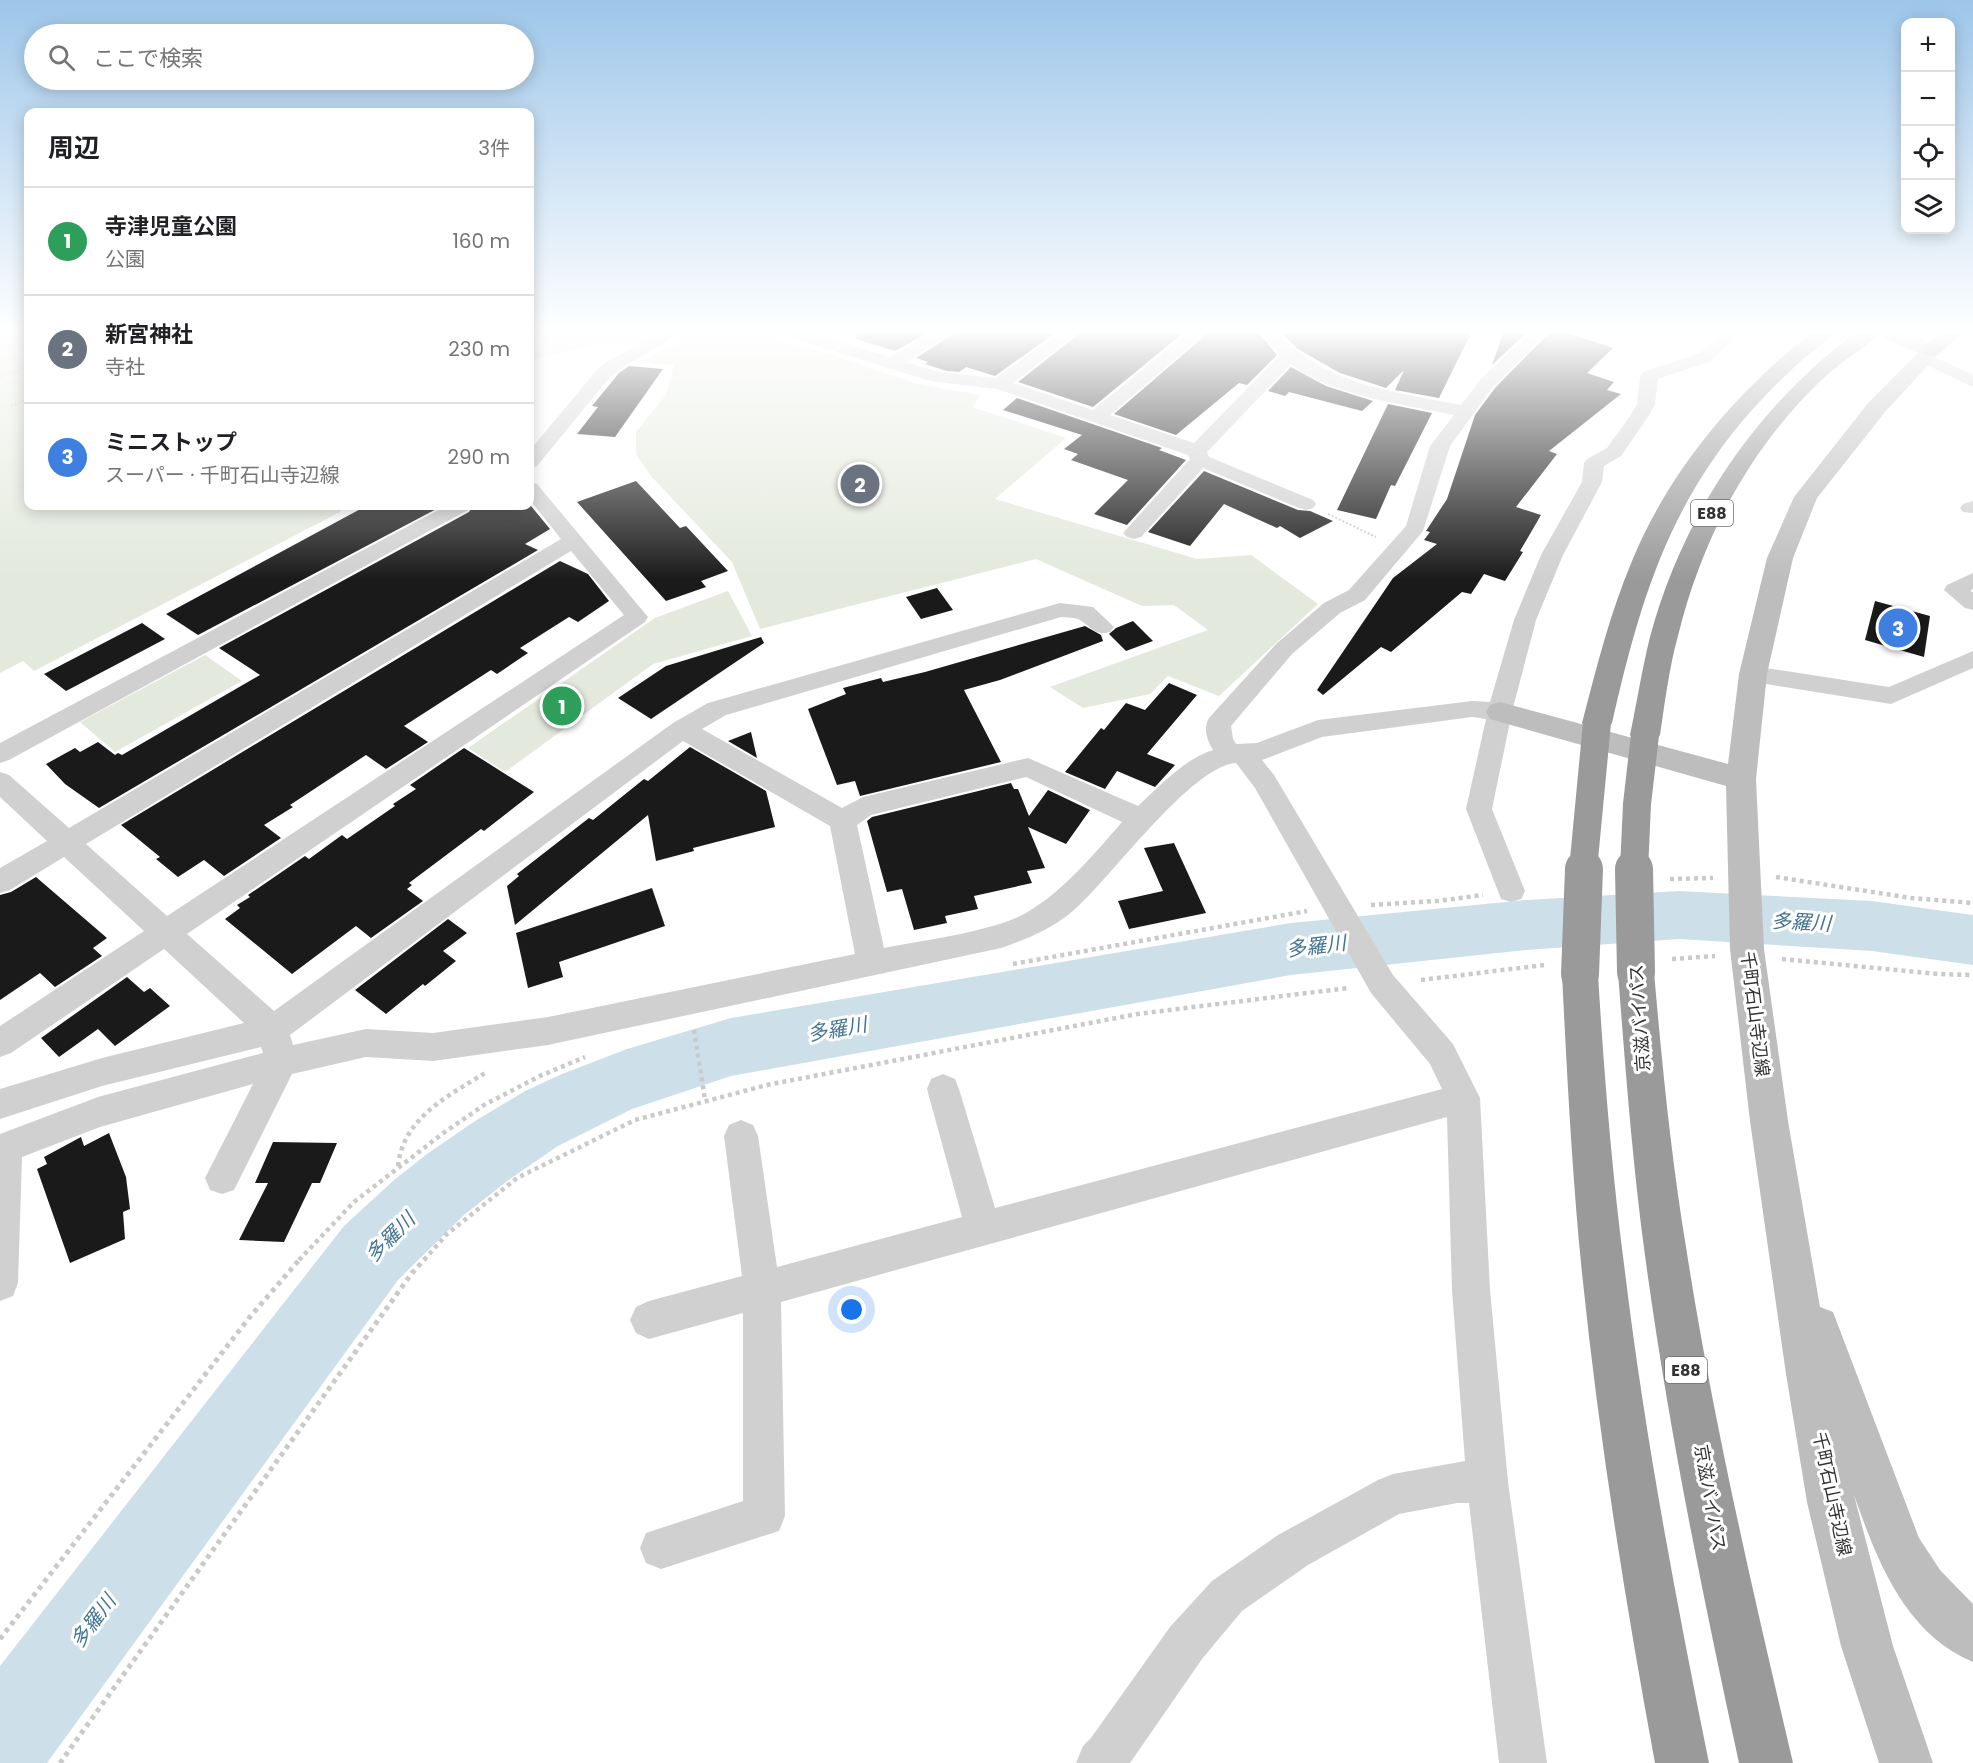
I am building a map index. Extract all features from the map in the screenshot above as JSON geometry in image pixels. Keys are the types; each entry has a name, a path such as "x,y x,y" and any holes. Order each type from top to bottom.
{"highway":[{"name":"E88","path":"1682,1763 1650,1601 1606,1307 1584,1087 1563,969 1581,869 1588,791 1598,723 1615,650 1643,563 1679,493 1718,434 1735,415"},
{"name":"京滋バイパス","path":"1766,1763 1727,1594 1671,1286 1643,1067 1653,965 1634,866 1637,804 1645,735 1664,636 1697,542 1745,456 1777,415"}],"main road":[{"name":"千町石山寺辺線","path":"1871,415 1806,497 1780,558 1753,674 1741,779 1747,953 1769,1121 1831,1502 1867,1646 1906,1763"},
{"path":"1500,712 1741,779"},
{"path":"1791,1256 1887,1523 1902,1555 1922,1588 1948,1617 1973,1636"}],"street":[{"path":"534,457 569,415"},
{"path":"1134,533 1236,415"},
{"path":"1463,415 1440,446 1416,527 1357,595 1332,608 1284,649 1218,724 1220,740 1265,782 1378,978 1442,1054 1462,1098 1471,1290 1487,1482 1523,1763"},
{"path":"1511,891 1479,808 1500,712 1525,620 1552,555 1592,482 1594,463 1614,452 1640,415"},
{"path":"1097,416 1199,456 1306,504"},
{"path":"0,1043 637,618 534,493"},
{"path":"0,754 454,510"},
{"path":"0,882 573,541"},
{"path":"1973,580 1955,590 1973,603"},
{"path":"0,1104 102,1072 273,1030 682,729 717,709 1060,610 1085,612 1102,627"},
{"path":"1753,674 1891,696 1973,659"},
{"path":"0,1283 3,1149 98,1112 281,1062 366,1043 433,1047 548,1031 1000,936 1035,922 1062,904 1086,882 1141,819 1191,773 1211,760 1236,754 1260,752 1318,729 1472,709 1500,712"},
{"path":"682,729 843,821 872,963"},
{"path":"843,821 863,807 1028,767 1141,819"},
{"path":"0,782 273,1030 281,1062 222,1178"},
{"path":"943,1089 983,1229"},
{"path":"649,1320 1462,1098"},
{"path":"661,1548 764,1516 762,1289 741,1136"},
{"path":"1107,1760 1186,1642 1227,1596 1293,1550 1392,1495 1457,1482 1487,1482"}],"path":[{"path":"1326,513 1375,537"},
{"path":"1667,879 1707,877 1745,885 1774,877 1911,898 1973,903"},
{"path":"1001,966 1279,915 1437,901 1511,891"},
{"path":"1653,965 1747,953 1973,975"},
{"path":"60,1763 412,1273 447,1234 508,1185 547,1162 636,1120 705,1100 812,1076 1137,1014 1378,978 1563,969"},
{"path":"694,1027 705,1100"},
{"path":"0,1639 249,1318 313,1244 346,1211 398,1167 484,1106 540,1076 587,1056"},
{"path":"398,1167 399,1149 415,1125 443,1100 491,1068"}],"shaded area":[{"path":"0,415 24,415 24,510 341,510 34,671 23,661 0,673"},
{"path":"650,415 997,415 1066,438 995,499 1197,559 1251,555 1318,604 1219,696 1168,676 1150,694 1083,708 1050,687 1208,630 1174,605 1142,606 1036,559 760,629 732,562 651,476 636,454 636,432"},
{"path":"728,591 752,636 653,664 505,772 468,748 655,618"},
{"path":"205,655 242,681 115,752 80,722"}],"building":[{"path":"592,415 630,415 615,437 577,434"},
{"path":"1020,415 1067,415 1162,448 1159,450 1186,460 1127,525 1094,514 1128,480 1071,460 1078,454 1064,449 1082,435"},
{"path":"1118,415 1200,415 1176,435"},
{"path":"1383,415 1431,415 1395,486 1391,485 1376,519 1337,510"},
{"path":"1475,415 1594,415 1549,451 1557,454 1516,507 1541,515 1520,551 1523,552 1505,581 1484,574 1471,594 1462,592 1391,652 1381,647 1323,695 1317,690 1393,578 1437,544 1424,540 1430,532 1426,531 1447,499"},
{"path":"1204,471 1298,510 1310,511 1333,521 1300,538 1280,526 1277,528 1224,504 1190,546 1148,532"},
{"path":"636,481 680,528 686,526 728,571 701,581 706,587 666,601 577,502"},
{"path":"359,510 434,510 198,635 166,614"},
{"path":"470,510 534,510 550,529 525,544 538,550 99,808 65,784 46,764 75,748 80,752 98,742 115,755 118,753 122,755 260,675 219,648"},
{"path":"560,561 588,574 609,601 578,622 569,617 520,648 528,653 497,674 491,670 404,726 428,742 386,769 366,755 290,805 293,807 264,825 281,838 224,876 204,860 178,877 156,859 160,857 121,825"},
{"path":"937,588 953,610 921,619 906,597"},
{"path":"1875,601 1930,616 1924,657 1865,640"},
{"path":"1133,621 1153,641 1126,651 1109,634 1116,628"},
{"path":"142,623 165,639 66,691 44,674"},
{"path":"1085,626 1101,635 1103,641 1000,680 964,690 1001,762 860,796 855,781 837,785 808,709 846,694 843,688 881,678 883,682 925,672"},
{"path":"761,637 764,643 651,719 618,698 666,666"},
{"path":"1169,683 1197,695 1147,754 1175,765 1155,787 1117,771 1105,789 1065,772 1101,728 1104,730 1126,703 1145,710"},
{"path":"751,732 757,758 728,741"},
{"path":"690,747 766,791 775,827 693,848 694,851 656,861 648,815 515,925 507,886 519,876 517,874 589,818 593,820 644,779 648,781"},
{"path":"464,748 534,792 484,831 481,829 409,883 412,885 407,889 423,901 371,938 356,926 292,974 225,919 240,908 237,905 250,897 248,895 305,856 309,859 342,835 347,839 395,806 393,804 416,789 410,785"},
{"path":"1011,783 1014,789 1018,789 1029,816 1048,790 1090,810 1066,844 1028,827 1045,868 1027,871 1032,883 974,896 978,909 945,916 947,923 914,930 902,889 887,892 867,821 872,817"},
{"path":"1174,843 1206,913 1129,929 1118,901 1163,891 1144,848"},
{"path":"36,877 107,938 93,948 102,956 55,987 40,973 0,1000 0,895 11,892"},
{"path":"652,888 665,926 559,962 563,977 528,988 516,933"},
{"path":"448,919 467,933 443,951 456,961 425,986 423,984 386,1014 355,990"},
{"path":"127,977 144,992 150,988 170,1006 115,1046 98,1029 59,1057 41,1038"},
{"path":"109,1133 126,1177 130,1209 123,1212 125,1239 70,1263 37,1169 47,1164 44,1157 81,1137 84,1146"},
{"path":"273,1142 337,1143 320,1183 312,1183 284,1242 239,1240 268,1183 255,1183"}],"waterway":[{"name":"多羅川","path":"0,1745 371,1253 429,1197 484,1155 550,1114 607,1088 668,1065 731,1047 1291,949 1527,925 1679,915 1872,926 1973,940"}],"place":[{"name":"新宮神社","path":"860,484"},
{"name":"ミニストップ","path":"1898,628"},
{"name":"寺津児童公園","path":"562,706"}]}
